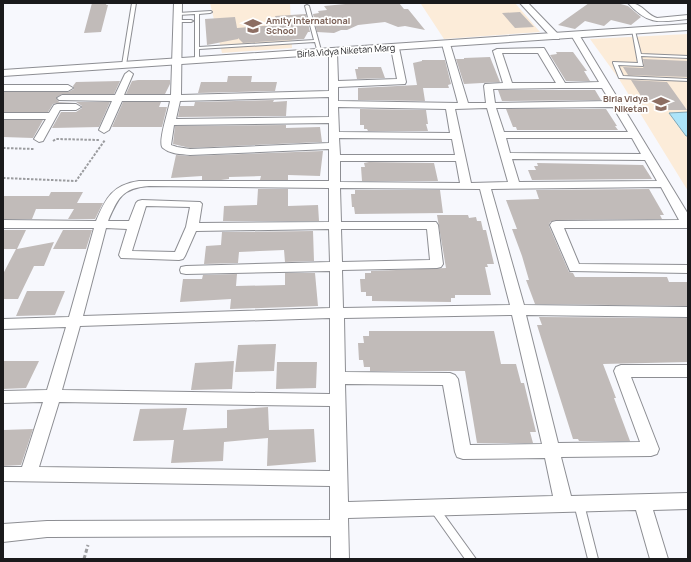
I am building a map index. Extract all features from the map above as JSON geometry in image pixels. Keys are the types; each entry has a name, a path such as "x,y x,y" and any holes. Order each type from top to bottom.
{"street":[{"path":"178,3 178,62 174,102 169,122 166,146 174,150 190,152 334,146 456,136"},
{"path":"524,3 556,37"},
{"path":"632,3 650,18 657,20 688,17"},
{"name":"Birla Vidya Niketan Marg","path":"3,74 127,70 178,62 688,27"},
{"path":"576,35 688,224"},
{"path":"446,44 464,106"},
{"path":"3,116 57,108 117,102 174,102 333,94 402,82 395,48"},
{"path":"508,86 497,51 541,50 562,86"},
{"path":"326,53 333,94 334,120 340,559"},
{"path":"104,130 117,102 127,70"},
{"path":"39,138 74,77"},
{"path":"515,186 491,106 488,86 606,85"},
{"path":"3,88 68,88"},
{"path":"333,94 450,106 617,104"},
{"path":"450,106 466,186"},
{"path":"3,108 57,108"},
{"path":"169,122 334,120"},
{"path":"500,135 635,135"},
{"path":"334,146 460,158"},
{"path":"506,156 648,157"},
{"path":"28,474 53,396 101,225 114,197 122,189 134,184 149,182 466,186 664,184"},
{"path":"485,186 518,310 551,449 572,504"},
{"path":"142,203 196,204 192,227 180,256 125,254 134,225 142,203"},
{"path":"3,224 134,225"},
{"path":"688,224 556,225 575,268 688,269"},
{"path":"186,270 437,264 432,226 192,227"},
{"path":"3,324 336,313 518,310 688,312"},
{"path":"338,378 450,379 463,452 551,449 651,449 621,371 688,371"},
{"path":"3,397 53,396 338,400"},
{"path":"3,474 339,479"},
{"path":"3,533 48,529 340,519 434,508 688,501"},
{"path":"642,502 659,559"}],"lane":[{"path":"127,70 134,3"},
{"path":"307,6 316,41 326,53"},
{"path":"178,18 197,13 210,12"},
{"path":"197,13 194,21 197,61"},
{"path":"178,18 194,21"},
{"path":"633,31 641,65 615,63 621,77 688,80"},
{"path":"197,48 316,41"},
{"path":"639,55 688,57"},
{"path":"572,504 593,559"},
{"path":"434,508 472,559"}],"path":[{"path":"3,178 76,182 105,140 56,139 51,143"},
{"path":"3,148 41,149"}],"shaded area":[{"name":"Amity International School","path":"210,3 290,3 292,48 222,53"},
{"path":"515,3 540,32 444,39 421,4"},
{"name":"Birla Vidya Niketan","path":"688,34 688,191 619,79 590,39"}],"water":[{"path":"688,112 688,136 686,136 669,113"}],"building":[{"path":"92,3 107,3 106,5 108,5 101,32 84,33"},
{"path":"356,3 399,3 404,9 408,9 425,30 405,26 398,27 385,22 358,25 347,30 341,30 334,33 317,32 313,14 319,13 318,11 327,10 324,6"},
{"path":"589,3 617,3 628,6 641,17 631,25 611,20 604,26 585,21 575,29 558,25"},
{"path":"520,12 534,27 515,28 502,13"},
{"path":"306,14 310,32 308,32 304,39 243,43 238,38 207,45 205,19 235,17 237,28 275,25 273,19 276,19 275,16"},
{"path":"556,52 573,52 587,71 584,71 590,81 566,81 550,55 557,54"},
{"path":"490,57 500,82 464,84 456,59"},
{"path":"643,59 688,61 688,77 628,75 623,67 643,68"},
{"path":"422,60 445,60 451,84 448,85 449,88 423,88 425,101 358,100 358,88 417,85 413,63"},
{"path":"358,67 381,67 385,78 357,79 355,69 358,69"},
{"path":"228,76 252,76 251,82 277,82 275,91 198,93 201,82 227,82"},
{"path":"170,80 170,84 165,94 126,94 132,81"},
{"path":"631,80 667,82 687,110 662,110 656,101 644,101"},
{"path":"120,81 114,94 62,94 56,98 59,102 76,102 53,104 48,112 3,112 3,92 68,92 74,89 73,86 76,82"},
{"path":"498,90 595,90 601,100 502,101"},
{"path":"274,100 273,102 287,101 286,116 178,117 180,106 194,106 195,102"},
{"path":"76,102 110,102 99,127 52,128 61,112 76,112 82,108 82,106"},
{"path":"123,102 161,102 159,107 167,107 162,127 112,127"},
{"path":"360,109 426,110 428,124 426,124 428,131 368,131 367,129 364,129 364,125 360,125"},
{"path":"506,109 606,109 618,130 517,130 516,127 513,127"},
{"path":"3,120 43,120 33,138 3,137"},
{"path":"286,125 286,128 320,127 322,142 190,148 173,144 175,126"},
{"path":"323,151 320,176 288,175 288,180 260,180 261,176 229,177 229,179 221,180 202,180 202,176 171,178 176,155 190,156"},
{"path":"364,163 434,163 438,181 362,181 361,167 365,167"},
{"path":"537,163 643,165 652,179 532,180 528,170 536,170 534,166 538,166"},
{"path":"258,189 288,189 288,206 318,205 319,221 223,221 224,206 257,205"},
{"path":"649,189 664,215 660,215 662,219 556,220 550,222 549,226 569,272 573,273 575,277 667,277 669,282 688,282 688,306 535,304 526,280 529,280 522,256 512,229 517,229 506,200 539,199 536,190"},
{"path":"355,190 440,190 443,213 355,214 354,207 352,207 351,194 355,194"},
{"path":"51,192 83,192 77,203 103,203 95,219 68,219 74,209 36,209 32,219 3,219 3,196 49,196"},
{"path":"437,215 468,215 469,218 476,217 477,221 481,221 483,230 486,230 494,264 487,264 488,267 485,267 491,295 455,295 455,298 451,298 451,302 372,301 372,296 366,296 366,292 361,292 360,279 365,279 365,273 371,273 371,271 446,268"},
{"path":"3,230 26,230 17,249 54,242 44,266 34,266 18,299 3,299 3,274 16,249 3,249"},
{"path":"63,230 92,230 86,249 53,249"},
{"path":"313,231 314,261 285,262 284,250 239,252 238,263 204,264 206,246 221,245 222,232"},
{"path":"285,273 315,273 318,306 230,309 231,299 180,302 183,279 202,279 203,275 237,274 236,286 285,285"},
{"path":"27,291 65,291 55,315 16,316"},
{"path":"539,317 688,318 688,362 603,364 630,441 579,441 578,439 573,439 537,325 542,325"},
{"path":"369,331 494,331 501,364 516,364 521,383 524,383 536,432 530,432 533,443 477,443 465,371 370,371 370,367 364,367 363,360 359,360 358,343 364,343 363,336 369,336"},
{"path":"276,344 274,371 235,372 238,345"},
{"path":"3,361 39,361 26,388 3,389"},
{"path":"234,361 232,389 191,390 195,363"},
{"path":"277,362 317,362 316,388 276,389"},
{"path":"268,407 269,430 314,429 316,462 267,466 268,438 224,442 223,461 171,463 174,440 133,441 140,409 187,408 183,430 227,428 227,410"},
{"path":"33,429 21,465 3,466 3,430"}],"place":[{"name":"Amity International School","path":"253,26"},
{"name":"Birla Vidya Niketan","path":"661,104"}]}
